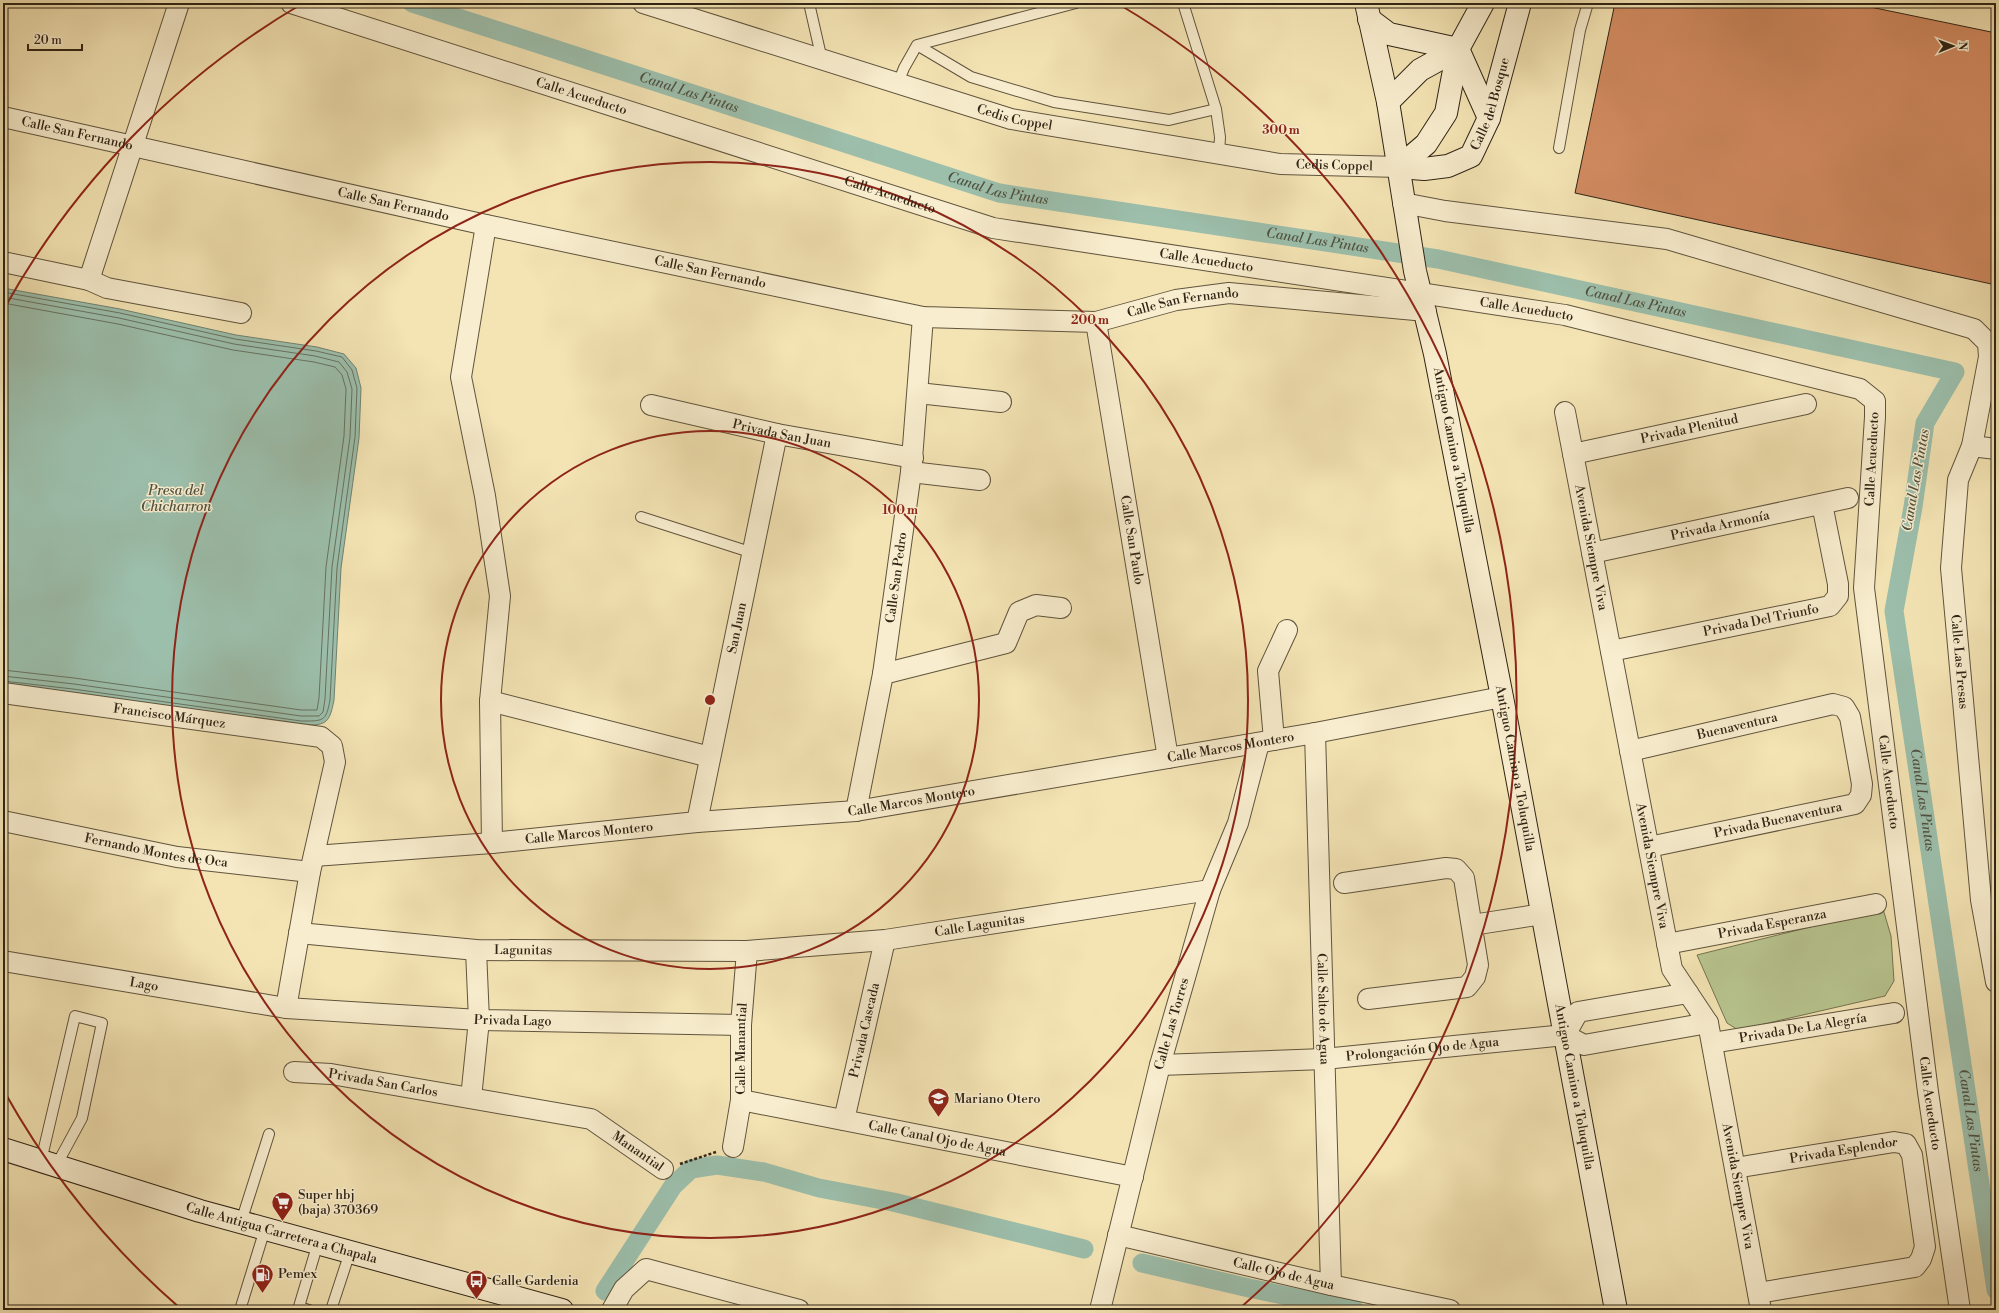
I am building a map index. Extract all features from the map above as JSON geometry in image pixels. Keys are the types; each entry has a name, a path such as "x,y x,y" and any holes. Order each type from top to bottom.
{"street":[{"path":"89,280 179,3"},
{"name":"Calle Acueducto","path":"291,3 993,228 1423,302 1565,315 1860,389 1874,401 1875,417 1864,588 1928,1092 1960,1310"},
{"name":"Cedis Coppel","path":"643,3 1010,119 1280,164 1399,167"},
{"path":"1399,167 1426,144 1446,113 1458,49 1483,3"},
{"name":"Calle del Bosque","path":"1399,167 1424,169 1448,166 1471,156 1489,118 1520,3"},
{"path":"1367,11 1389,34 1458,49"},
{"name":"Antiguo Camino a Toluquilla","path":"1367,11 1388,102 1415,271 1423,302 1502,697 1616,1310"},
{"path":"1388,102 1420,70 1458,49"},
{"path":"1458,49 1489,118"},
{"name":"Calle San Fernando","path":"3,117 132,144 486,225 923,318 1096,322 1176,300 1228,293 1423,302"},
{"name":"Calle Las Presas","path":"1403,203 1445,211 1666,239 1974,329 1988,343 1989,358 1972,446 1958,480 1951,568 1982,900 1996,982"},
{"path":"486,225 461,377 485,496 500,596 490,701 492,843"},
{"path":"3,262 89,280 107,288 241,312"},
{"name":"Calle San Pedro","path":"856,811 883,674 912,465 923,318"},
{"name":"Calle San Paulo","path":"1096,322 1168,758"},
{"path":"918,393 1001,402"},
{"name":"Privada Plenitud","path":"1573,454 1806,404"},
{"name":"Privada San Juan","path":"651,405 980,480"},
{"name":"Avenida Siempre Viva","path":"1565,412 1672,969 1708,1023 1760,1301"},
{"name":"San Juan","path":"697,822 777,434"},
{"path":"1972,446 1996,449"},
{"name":"Privada Armonía","path":"1592,553 1848,498"},
{"name":"Privada Del Triunfo","path":"1611,652 1830,606 1838,596 1838,584 1822,504"},
{"path":"883,674 1006,643 1019,612 1036,605 1061,608"},
{"name":"Calle Las Torres","path":"1100,1310 1160,1065 1210,890 1238,823 1266,741 1268,671 1287,630"},
{"name":"Francisco Márquez","path":"3,693 321,737 332,746 335,762 312,864"},
{"name":"Calle Marcos Montero","path":"312,864 492,843 697,822 856,811 1315,733 1502,697"},
{"path":"490,701 710,757"},
{"name":"Buenaventura","path":"1630,751 1833,704 1844,707"},
{"name":"Privada Buenaventura","path":"1649,847 1855,804 1861,795 1862,784 1850,717 1844,707"},
{"name":"Calle Salto de Agua","path":"1315,733 1331,1284"},
{"name":"Fernando Montes de Oca","path":"3,821 177,857 312,864"},
{"path":"286,1008 312,864"},
{"path":"1344,883 1446,868 1456,869 1464,878 1478,964 1475,977 1467,987 1368,999"},
{"name":"Calle Lagunitas","path":"748,951 885,940 1210,890"},
{"name":"Privada Esperanza","path":"1667,944 1876,904"},
{"path":"1472,924 1543,914"},
{"name":"Lagunitas","path":"299,933 476,950 748,951"},
{"name":"Privada Cascada","path":"844,1120 885,940"},
{"path":"471,1098 479,1020 476,950"},
{"name":"Calle Manantial","path":"733,1147 741,1100 741,1024 748,951"},
{"name":"Lago","path":"3,961 286,1008"},
{"path":"1688,993 1578,1012 1565,1034 1584,1045 1708,1023"},
{"name":"Privada Lago","path":"286,1008 479,1020 741,1024"},
{"name":"Privada De La Alegría","path":"1712,1043 1894,1012"},
{"name":"Prolongación Ojo de Agua","path":"1160,1065 1324,1059 1565,1034"},
{"name":"Privada San Carlos","path":"294,1072 331,1074 591,1119"},
{"name":"Calle Canal Ojo de Agua","path":"741,1100 1133,1177"},
{"name":"Manantial","path":"591,1119 663,1169"},
{"name":"Privada Esplendor","path":"1735,1168 1894,1142 1906,1144 1912,1155 1925,1247 1921,1258 1915,1267 1760,1301"},
{"name":"Calle Antigua Carretera a Chapala","path":"3,1149 48,1164 241,1222 350,1252 518,1304 562,1310"},
{"name":"Calle Ojo de Agua","path":"1118,1235 1450,1310"},
{"path":"612,1310 624,1289 646,1269 800,1310"}],"lane":[{"path":"809,3 822,60"},
{"path":"898,84 904,68 917,45 1076,3"},
{"path":"1183,3 1216,109 1220,137 1219,154"},
{"path":"1559,148 1580,30 1588,3"},
{"path":"917,45 971,77 1054,102 1169,120 1216,109"},
{"path":"641,517 753,553"},
{"path":"75,1016 102,1023 82,1118 48,1164 75,1016"},
{"path":"241,1222 269,1134"},
{"path":"240,1310 266,1229"},
{"path":"309,1310 298,1309 318,1243"},
{"path":"331,1310 350,1252"}],"path":[{"name":"Manantial","path":"663,1169 733,1147"}],"green space":[{"path":"1883,909 1891,936 1894,981 1885,996 1738,1030 1727,1023 1697,955"}],"water":[{"name":"Presa del Chicharron","path":"3,288 120,309 236,335 317,347 344,354 356,368 361,388 359,438 341,568 334,700 330,715 324,722 315,725 300,725 3,685"}],"building":[{"path":"1615,3 1851,3 1996,33 1996,285 1575,193"}],"waterway":[{"name":"Canal Las Pintas","path":"412,3 999,193 1438,259 1955,372 1925,423 1913,507 1894,611 1996,1290"},
{"path":"605,1291 673,1186 691,1169 717,1165 764,1172 819,1188 893,1202 1084,1249"},
{"path":"1142,1263 1249,1288 1355,1310"}],"place":[{"name":"Mariano Otero","path":"939,1118"},
{"name":"Super hbj (baja) 370369","path":"282,1222"},
{"name":"Pemex","path":"263,1294"},
{"name":"Calle Gardenia","path":"477,1300"}]}
